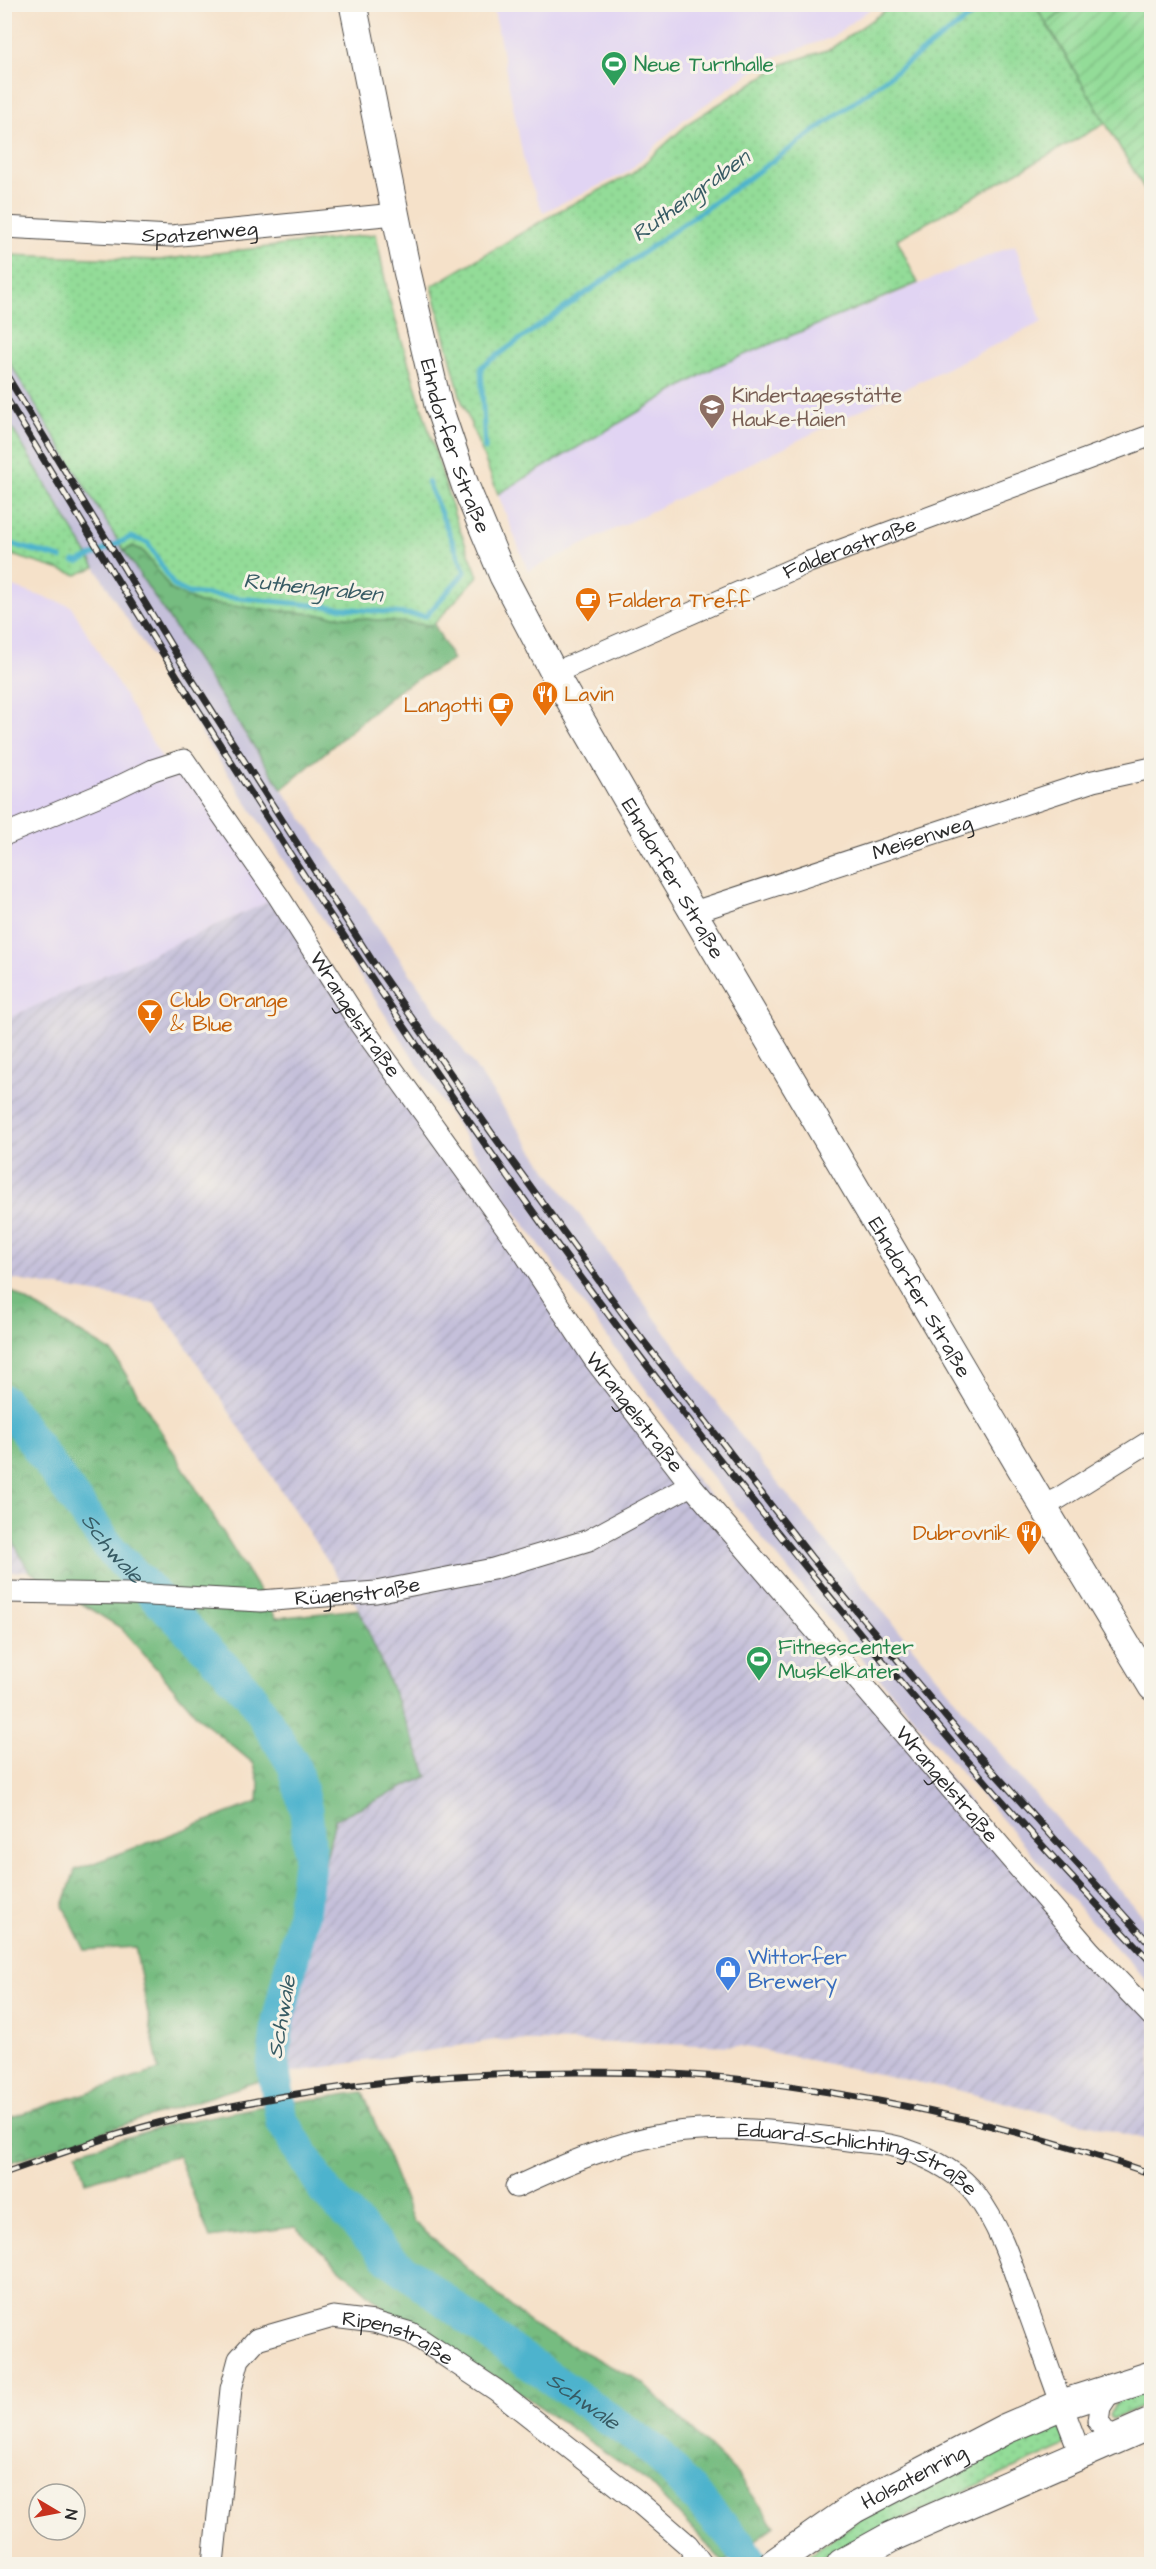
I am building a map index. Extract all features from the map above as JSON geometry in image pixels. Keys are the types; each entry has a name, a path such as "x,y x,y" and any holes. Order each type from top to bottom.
{"main road":[{"name":"Holsatenring","path":"775,2564 854,2508 1005,2429 1061,2405 1152,2376"},
{"name":"Holsatenring","path":"842,2565 891,2537 1152,2423"}],"street":[{"name":"Ehndorfer Straße","path":"353,4 395,214 438,405 465,485 502,576 554,673 1043,1506 1152,1687"},
{"name":"Spatzenweg","path":"4,228 171,236 395,214"},
{"name":"Falderastraße","path":"554,673 809,562 1152,435"},
{"name":"Wrangelstraße","path":"4,835 114,789 153,770 184,760 279,897 360,1024 519,1245 594,1359 691,1485 1090,1951 1152,2016"},
{"name":"Meisenweg","path":"694,912 1093,781 1152,768"},
{"path":"1043,1506 1152,1440"},
{"name":"Rügenstraße","path":"4,1592 130,1594 261,1601 376,1592 494,1569 589,1540 691,1485"},
{"name":"Eduard-Schlichting-Straße","path":"516,2187 559,2168 638,2140 705,2130 812,2135 911,2151 955,2174 975,2193 991,2217 1008,2254 1061,2405"},
{"name":"Ripenstraße","path":"213,2565 231,2389 239,2359 257,2339 333,2318 374,2322 411,2333 496,2390 636,2500 688,2545 702,2565"},
{"path":"1112,2390 1100,2408 1098,2421 1112,2440"},
{"path":"1061,2405 1082,2455"}],"shaded area":[{"path":"493,4 876,5 830,38 772,58 683,120 628,172 543,212 526,172"},
{"name":"Kindertagesstätte Hauke-Haien","path":"1015,245 1042,322 528,571 498,494 715,367"},
{"path":"5,355 124,551 282,789 541,1162 761,1463 1017,1774 1151,1926 1151,1985 1089,1919 839,1632 690,1450 498,1188 118,605 5,416"},
{"path":"4,584 71,606 166,765 184,760 279,897 5,1020"},
{"path":"279,897 594,1359 1151,2016 1151,2141 961,2091 740,2046 495,2040 277,2075 335,1819 427,1776 359,1609 182,1340 154,1303 5,1278 4,1020"},
{"path":"5,1526 29,1571 5,1572"}],"green space":[{"path":"893,5 1035,5 1106,123 897,239 918,283 715,367 498,494 461,399 432,286 557,212 632,174 690,122 783,64 830,49"},
{"path":"1035,5 1071,5 1047,24"},
{"path":"1071,5 1151,5 1151,200 1047,24"},
{"path":"376,234 388,295 456,520 478,576 434,624 429,625 199,603 171,590 144,552 133,546 124,551 5,355 5,255 159,260"},
{"path":"5,416 95,567 77,575 5,553"},
{"path":"133,546 144,552 171,590 199,603 434,624 453,660 401,688 282,789 124,551"},
{"path":"4,1287 112,1352 276,1618 359,1609 428,1776 335,1819 277,2075 5,2164 5,2119 159,2070 135,1947 85,1950 63,1906 75,1870 258,1802 259,1783 254,1764 201,1720 121,1628 29,1571 5,1526"},
{"path":"363,2092 413,2221 532,2325 643,2383 737,2474 775,2526 724,2563 649,2483 503,2381 411,2333 295,2227 210,2238 178,2156 85,2182 77,2152 168,2125 258,2107"},
{"path":"1151,2387 1151,2402 1112,2419 1109,2416 1120,2399"},
{"path":"1058,2421 1065,2441 1064,2446 874,2532 810,2564 799,2562 884,2502"}],"waterway":[{"name":"Ruthengraben","path":"485,449 481,367 808,136 987,4"},
{"name":"Ruthengraben","path":"74,561 79,562 131,537 148,543 174,586 188,593 426,616 465,572 428,482"},
{"name":"Ruthengraben","path":"4,542 61,558"},
{"name":"Schwale","path":"4,1401 111,1550 250,1694 294,1766 306,1810 310,1854 303,1913 278,2022 273,2066 282,2121 326,2192 391,2260 505,2346 656,2452 741,2547 752,2564"}],"railway":[{"path":"4,371 181,662 371,959 491,1132 631,1325 811,1557 971,1747 1152,1946"},
{"path":"4,394 163,654 327,911 440,1079 563,1253 691,1423 892,1672 1007,1806 1152,1963"},
{"path":"4,2173 91,2143 156,2124 277,2097 429,2078 581,2072 704,2076 848,2095 1002,2129 1052,2142 1152,2174"}],"place":[{"name":"Neue Turnhalle","path":"614,87"},
{"name":"Kindertagesstätte Hauke-Haien","path":"712,430"},
{"name":"Faldera Treff","path":"588,623"},
{"name":"Lavin","path":"545,717"},
{"name":"Langotti","path":"501,728"},
{"name":"Club Orange & Blue","path":"150,1035"},
{"name":"Dubrovnik","path":"1029,1556"},
{"name":"Fitnesscenter Muskelkater","path":"759,1682"},
{"name":"Wittorfer Brewery","path":"728,1992"}]}
